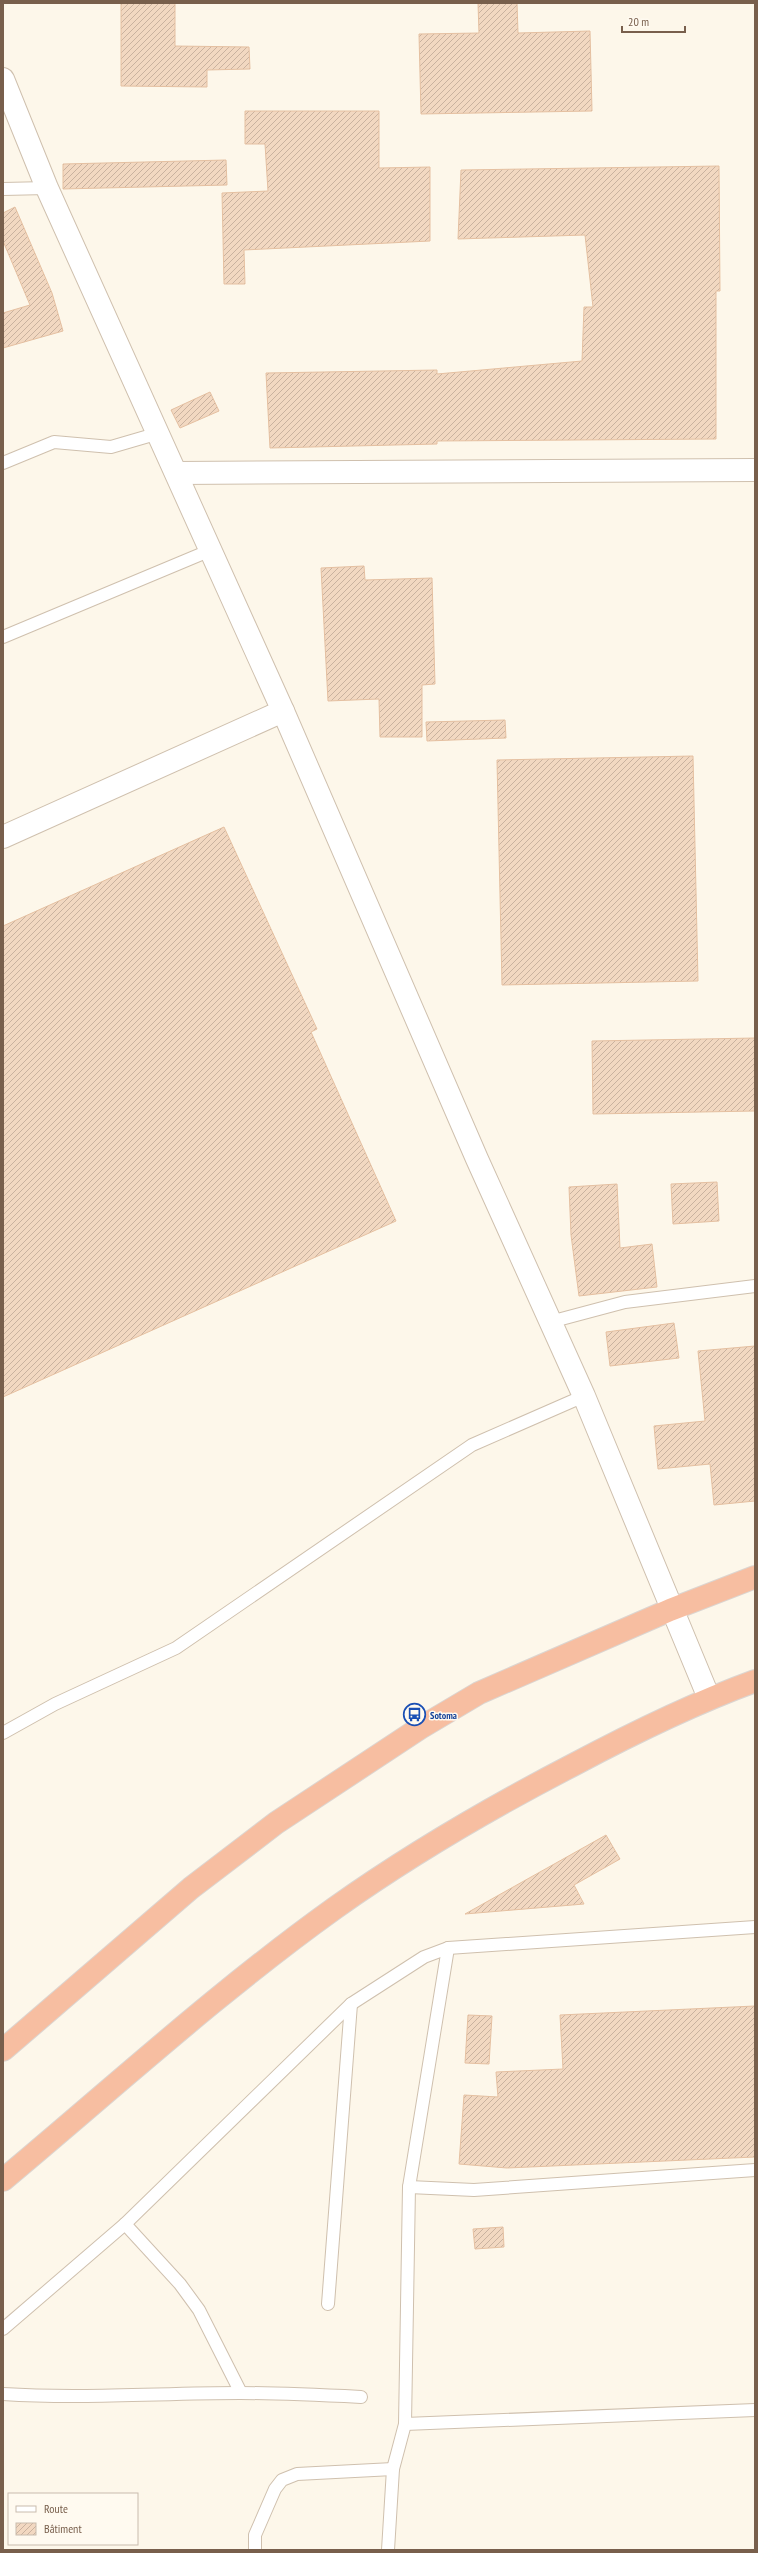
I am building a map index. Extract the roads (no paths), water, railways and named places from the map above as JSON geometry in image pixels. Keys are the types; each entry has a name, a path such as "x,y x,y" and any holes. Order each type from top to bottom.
{"highway":[{"path":"3,2050 191,1888 276,1823 368,1761 479,1693 670,1610 755,1577"},
{"path":"3,2180 245,1977 334,1909 440,1837 513,1796 647,1726 709,1698 755,1681"}],"street":[{"path":"3,79 47,188 159,433 283,711 476,1159 584,1396 670,1610 709,1698"},
{"path":"177,473 755,470"},
{"path":"3,838 283,711"}],"lane":[{"path":"3,189 47,188"},
{"path":"3,462 54,442 111,447 159,433"},
{"path":"3,637 211,550"},
{"path":"550,1322 625,1302 755,1286"},
{"path":"3,1733 55,1704 176,1648 472,1445 584,1396"},
{"path":"3,2329 125,2224 350,2004 412,1965 448,1948 755,1927"},
{"path":"388,2550 393,2469 405,2424 409,2187 448,1948"},
{"path":"328,2304 350,2004"},
{"path":"409,2187 474,2190 755,2170"},
{"path":"125,2224 180,2284 199,2310 241,2393"},
{"path":"3,2394 32,2397 84,2398 241,2393 361,2397"},
{"path":"405,2424 755,2410"},
{"path":"255,2550 255,2534 275,2489 282,2480 297,2474 393,2469"}],"place":[{"name":"Sotoma","path":"415,1715"}]}
